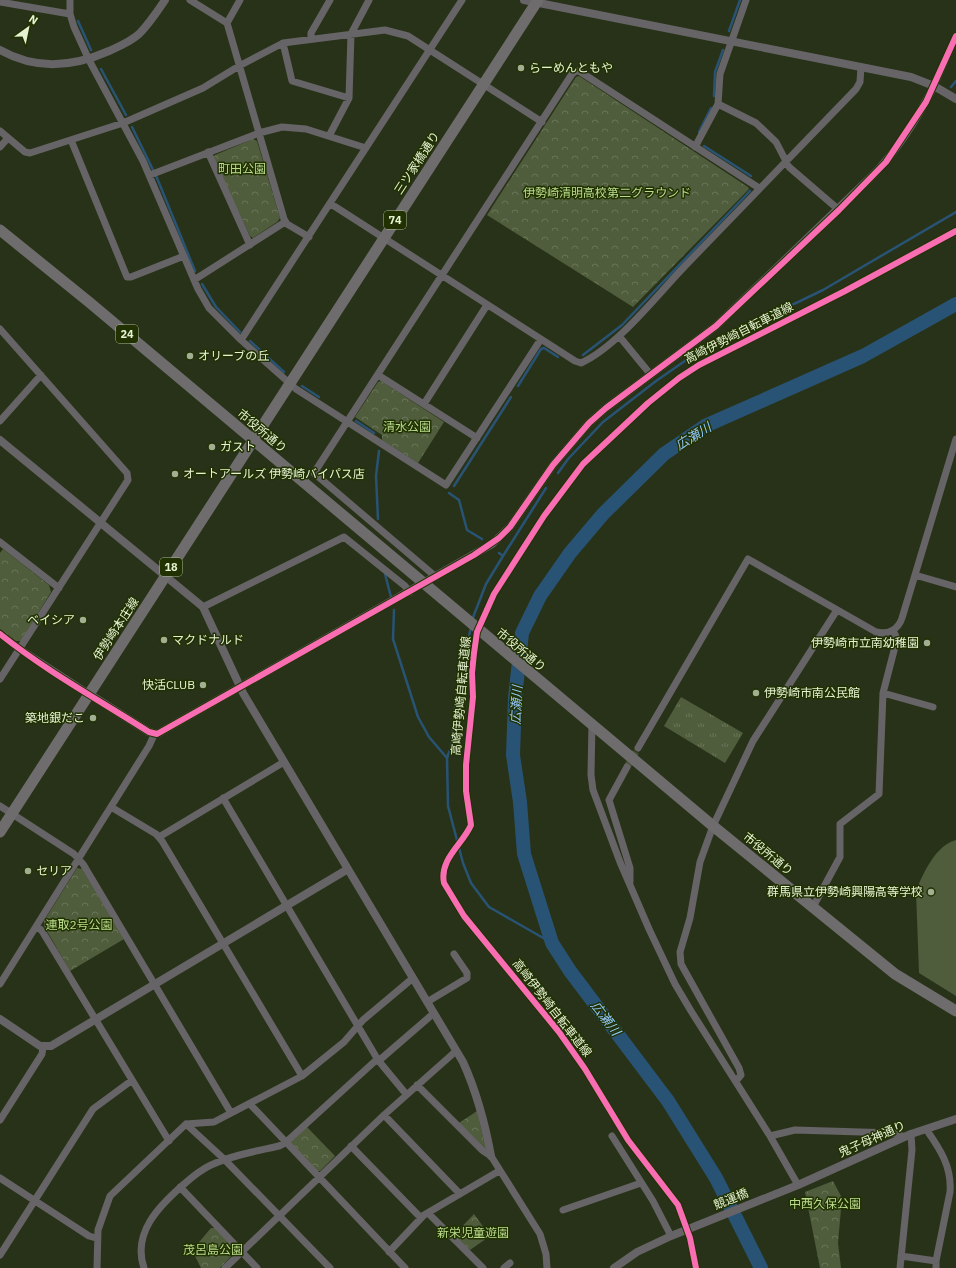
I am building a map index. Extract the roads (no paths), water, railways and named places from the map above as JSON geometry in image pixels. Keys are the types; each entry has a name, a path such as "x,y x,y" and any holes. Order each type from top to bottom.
{"main road":[{"name":"三ツ家橋通り","path":"253,440 537,1"},
{"name":"市役所通り","path":"0,230 89,302 592,724 634,752 712,826 895,974 956,1011"},
{"name":"伊勢崎本庄線","path":"0,832 253,440"}],"street":[{"path":"70,0 70,14 74,27 150,175 194,280 209,308 241,340 290,384 446,485 542,340"},
{"path":"0,50 21,59 38,63 54,64 90,60 124,44 138,34 151,20 165,0"},
{"path":"190,0 227,23 285,222 308,237"},
{"path":"227,23 240,0"},
{"path":"311,39 311,33 330,0"},
{"path":"329,136 349,98 351,34 369,0"},
{"path":"241,340 331,204 462,0"},
{"path":"524,0 537,1 911,77 934,86 956,99"},
{"path":"696,147 718,104 720,74 746,0"},
{"path":"0,2 70,14"},
{"path":"0,131 28,153 124,123 204,88 239,66 283,43 351,34 392,31 408,36 542,122"},
{"path":"0,984 149,746 154,735 241,688 410,592 474,555 505,534 516,521 553,464 575,438 606,408 716,326 839,210 886,162 915,120 934,86 956,36"},
{"path":"283,43 292,80 349,98"},
{"path":"331,204 542,340 581,363 589,359 619,336 759,188 856,89 860,82 861,67"},
{"path":"436,577 314,474 576,70 759,188"},
{"path":"718,104 756,123 776,142 789,167 839,210"},
{"path":"150,175 259,133 277,128 291,127 329,136 366,148"},
{"path":"0,148 8,138"},
{"path":"71,140 127,277 131,277 184,256"},
{"path":"208,152 250,245"},
{"path":"194,280 285,222"},
{"path":"424,404 487,304"},
{"path":"0,329 127,473 128,480 0,679"},
{"path":"619,336 650,375"},
{"path":"0,421 41,375"},
{"path":"378,375 477,438"},
{"path":"634,752 748,559 876,632 886,633 893,630 900,624 956,439"},
{"path":"0,440 203,607 241,688 434,1013 469,1075 478,1101 492,1156 499,1171 540,1234 546,1254 547,1268"},
{"path":"203,607 344,537 405,586 410,592"},
{"path":"0,542 59,588"},
{"path":"915,575 956,587"},
{"path":"736,1081 741,1074 739,1068 679,958 690,918 700,862 712,826 753,741 837,610"},
{"path":"813,907 840,857 840,824 879,794 883,693 897,642 893,630"},
{"path":"0,634 20,649 154,735"},
{"path":"883,693 933,707"},
{"path":"592,724 591,775 594,790 601,814 630,886 675,984 706,1037 736,1081 770,1136 794,1186"},
{"path":"159,837 284,762"},
{"path":"627,767 609,800 630,868 630,886"},
{"path":"223,798 378,1060 406,1094"},
{"path":"0,806 78,858 155,984 231,1113"},
{"path":"111,807 159,837 302,1076"},
{"path":"0,1019 43,1047 51,1046 348,869"},
{"path":"37,926 42,931 131,1081 169,1141"},
{"path":"427,1002 467,978 467,973 454,954"},
{"path":"97,1268 96,1238 100,1220 110,1196 186,1124 214,1122 302,1076 344,1042 358,1026 413,978"},
{"path":"144,1268 142,1245 147,1225 164,1202 180,1187 199,1171 224,1159 279,1146 285,1143 378,1060 434,1013"},
{"path":"0,1120 42,1054 43,1047"},
{"path":"225,1268 406,1094 456,1051"},
{"path":"0,1255 92,1109 131,1081"},
{"path":"417,1085 482,1150 492,1156"},
{"path":"250,1104 283,1137 285,1143 318,1178 405,1268"},
{"path":"384,1115 460,1194"},
{"name":"鬼子母神通り","path":"794,1186 908,1136 956,1119"},
{"path":"186,1124 280,1214 330,1268"},
{"path":"901,1256 936,1264 953,1188 943,1152 926,1129"},
{"path":"770,1136 795,1130 894,1132 908,1136 912,1150 900,1268"},
{"path":"612,1136 653,1201 671,1236 637,1252 614,1268"},
{"path":"351,1146 421,1218"},
{"path":"389,1252 421,1218 499,1171"},
{"path":"0,1178 88,1236 96,1238"},
{"path":"563,1210 641,1183"},
{"name":"競運橋","path":"671,1236 794,1186"},
{"path":"180,1187 257,1268"},
{"path":"428,1213 478,1266"}],"waterway":[{"path":"729,31 740,0"},
{"path":"78,21 91,50"},
{"path":"714,96 715,72 723,50"},
{"path":"101,69 126,115"},
{"path":"951,87 956,81"},
{"path":"699,132 711,108"},
{"path":"132,127 157,178 195,271"},
{"path":"704,146 751,176"},
{"path":"583,355 622,325 750,191"},
{"path":"558,473 568,459 603,422 656,381 705,347 823,290 956,212"},
{"path":"202,284 216,307 240,332"},
{"name":"広瀬川","path":"761,1268 716,1178 668,1101 570,971 552,943 524,854 520,802 513,755 515,698 522,633 540,596 570,553 603,514 664,454 705,426 863,356 956,304"},
{"path":"250,341 284,372"},
{"path":"518,386 541,349 544,348 558,357"},
{"path":"302,386 319,397"},
{"path":"454,486 511,397"},
{"path":"356,421 374,433"},
{"path":"378,519 376,476 379,451"},
{"path":"503,556 546,488"},
{"path":"449,493 459,500 467,530 482,539"},
{"path":"472,620 486,584 503,556 499,553"},
{"path":"385,574 391,597"},
{"path":"394,610 393,639 418,717 429,737 447,758 448,806 463,863 471,883 489,907 552,943"},
{"path":"447,758 451,747 456,697 471,627"}],"tunnel":[{"path":"627,767 638,748"}],"place":[{"name":"らーめんともや","path":"521,68"},
{"name":"オリーブの丘","path":"190,356"},
{"name":"ガスト","path":"212,447"},
{"name":"オートアールズ 伊勢崎バイパス店","path":"175,474"},
{"name":"ベイシア","path":"83,620"},
{"name":"マクドナルド","path":"164,640"},
{"name":"伊勢崎市立南幼稚園","path":"927,643"},
{"name":"快活CLUB","path":"203,685"},
{"name":"伊勢崎市南公民館","path":"756,693"},
{"name":"築地銀だこ","path":"93,718"},
{"name":"セリア","path":"28,871"},
{"name":"群馬県立伊勢崎興陽高等学校","path":"931,892"}],"park label":[{"name":"町田公園","path":"242,169"},
{"name":"伊勢崎清明高校第二グラウンド","path":"607,193"},
{"name":"清水公園","path":"407,427"},
{"name":"連取2号公園","path":"79,925"},
{"name":"中西久保公園","path":"825,1204"},
{"name":"新栄児童遊園","path":"473,1233"},
{"name":"茂呂島公園","path":"213,1250"}]}
